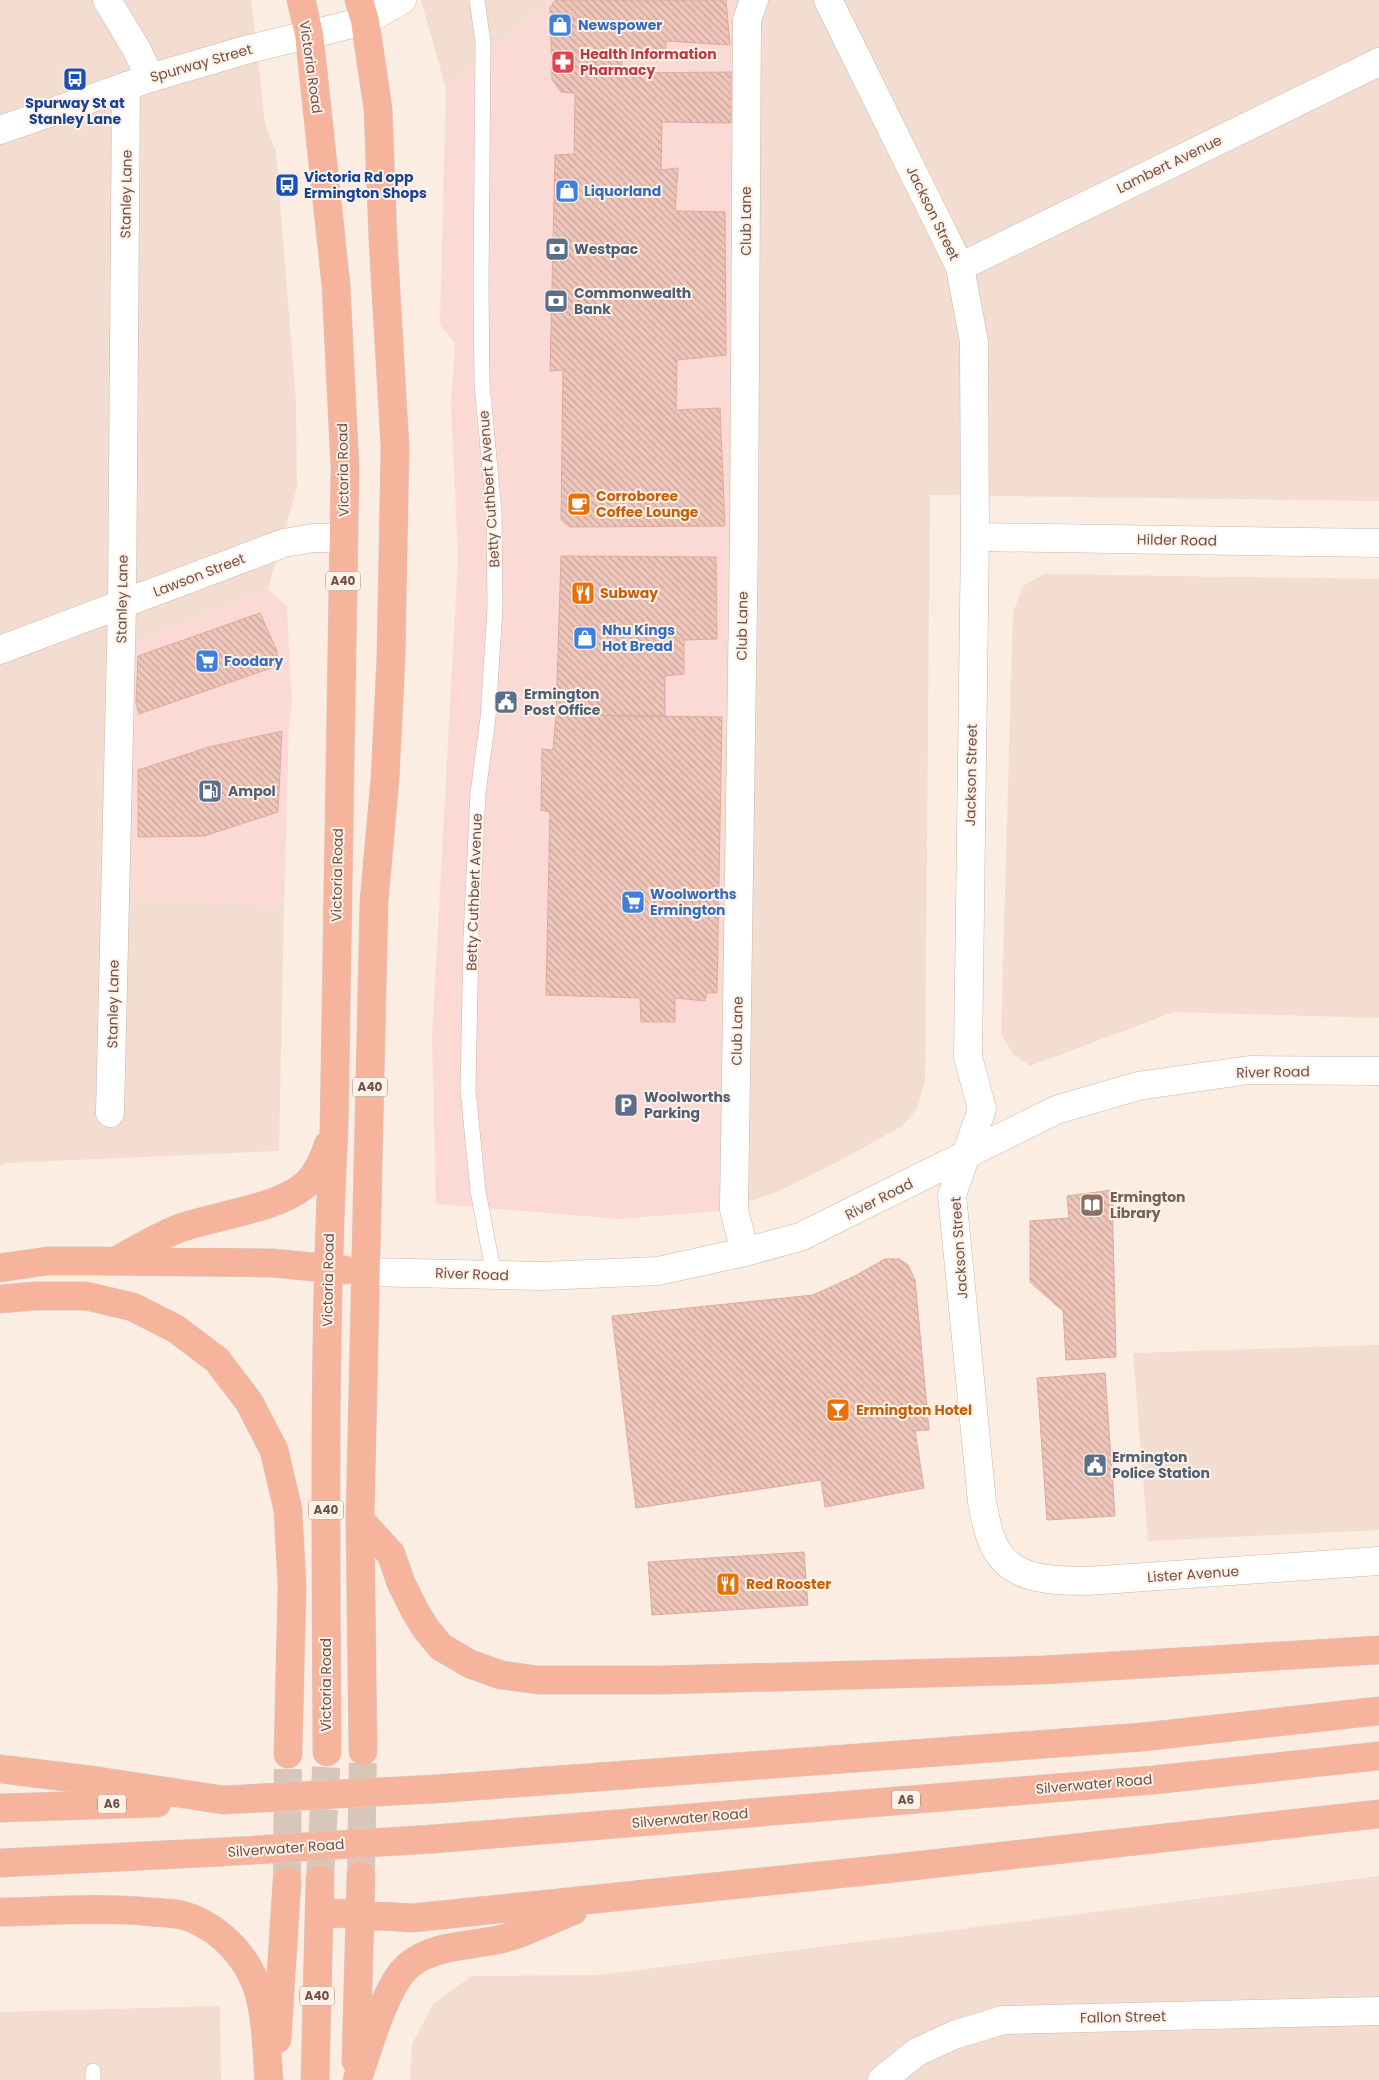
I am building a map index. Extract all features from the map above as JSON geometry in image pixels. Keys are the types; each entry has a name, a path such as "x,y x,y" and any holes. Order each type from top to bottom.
{"highway":[{"name":"Victoria Road","path":"301,0 309,34 336,285 345,468 334,1130 326,1359 327,1752"},
{"name":"A40","path":"362,10 378,109 383,240 395,447 392,658 385,779 374,901 360,1520 363,1751"},
{"path":"116,1261 148,1242 180,1228 271,1203 296,1192 310,1180 323,1161 334,1130"},
{"path":"0,1268 47,1261 116,1261 273,1263 366,1272"},
{"path":"0,1300 35,1296 86,1296 133,1308 176,1329 217,1360 249,1402 274,1450 288,1510 292,1587 288,1754"},
{"path":"360,1520 391,1554 401,1583 415,1611 426,1629 441,1647 470,1664 501,1675 538,1680 662,1680 1044,1670 1379,1650"},
{"name":"A6","path":"0,1808 224,1800 434,1789 1142,1737 1379,1711"},
{"name":"Silverwater Road","path":"0,1864 433,1839 1143,1780 1379,1756"},
{"path":"0,1769 98,1781 224,1800"},
{"path":"319,1912 412,1918 600,1900 1379,1814"},
{"path":"356,2080 361,1876"},
{"name":"A40","path":"315,2080 320,1879"},
{"path":"274,2080 287,1880"},
{"path":"356,2080 391,1990 408,1966 432,1953 459,1945 509,1937 600,1900"},
{"path":"0,1912 130,1910 182,1915 210,1927 230,1944 244,1960 253,1977 263,2016 268,2080"}],"street":[{"name":"Stanley Lane","path":"107,0 137,50 138,82 122,605 110,1113"},
{"name":"Spurway Street","path":"0,130 138,82 249,48 309,34 362,10 402,0"},
{"name":"Club Lane","path":"745,1252 734,1210 744,527 747,20 754,0"},
{"name":"Jackson Street","path":"828,0 960,266 974,342 975,537 968,1056 982,1109 952,1196 982,1502 992,1543 1010,1568"},
{"name":"Lambert Avenue","path":"960,266 1379,62"},
{"name":"Hilder Road","path":"975,537 1379,543"},
{"name":"Lawson Street","path":"0,650 284,543 313,538 344,538"},
{"name":"River Road","path":"366,1272 542,1276 658,1271 745,1252 800,1237 883,1198 967,1153 1056,1110 1138,1086 1249,1070 1379,1071"},
{"name":"Lister Avenue","path":"1010,1568 1044,1580 1087,1581 1379,1561"},
{"name":"Fallon Street","path":"882,2080 917,2052 954,2035 1003,2020 1379,2010"}],"lane":[{"name":"Betty Cuthbert Avenue","path":"477,0 483,42 482,384 494,512 495,608 488,718 478,794 471,937 468,1090 478,1191 494,1275"}],"shaded area":[{"path":"0,0 251,0 265,123 276,152 296,402 297,487 268,589 135,643 133,901 284,905 279,1151 5,1163 0,1167"},
{"path":"421,0 551,0 446,89"},
{"path":"551,0 733,0 718,1211 620,1219 436,1204 432,1038 458,558 451,403 455,344 440,325 446,89"},
{"path":"733,0 1379,0 1379,501 930,495 925,1080 917,1109 902,1126 843,1159 777,1192 718,1211"},
{"path":"1044,574 1379,579 1379,1018 1174,1012 1030,1066 1013,1054 1001,1033 1013,612 1023,586"},
{"name":"Ampol","path":"268,589 287,606 292,704 289,724 284,905 133,901 135,643"},
{"path":"1379,1345 1379,1530 1148,1541 1133,1353"},
{"path":"1379,1876 1379,2080 410,2080 412,2044 433,2004 472,1976 599,1975"},
{"path":"220,2006 221,2080 0,2080 0,2012"}],"building":[{"path":"556,0 726,0 730,45 666,41 666,56 622,57 622,73 731,72 731,123 662,122 661,170 678,168 675,211 725,212 726,355 677,360 676,410 720,408 725,526 570,527 561,520 563,370 550,371 555,155 574,154 575,93 561,92 552,79 550,7"},
{"path":"561,556 716,557 717,639 684,640 684,674 665,676 665,716 556,715"},
{"name":"Foodary","path":"260,613 277,651 277,666 139,714 136,703 138,656"},
{"name":"Woolworths Ermington","path":"556,715 722,717 717,993 707,993 705,1001 675,998 675,1022 641,1022 640,998 546,995 550,812 541,810 542,749 553,750"},
{"path":"282,731 278,812 204,836 138,837 138,770 209,747"},
{"path":"1112,1190 1116,1357 1066,1360 1063,1311 1030,1282 1030,1221 1069,1218 1067,1196"},
{"path":"885,1259 899,1259 908,1265 915,1280 929,1430 915,1431 924,1488 825,1507 821,1480 636,1508 612,1316 813,1295 853,1277"},
{"path":"1105,1373 1115,1516 1047,1520 1037,1378"},
{"name":"Red Rooster","path":"804,1552 808,1605 652,1615 648,1562"}],"tunnel":[{"path":"361,1875 363,1751"},
{"path":"320,1879 327,1752"},
{"path":"287,1881 288,1754"}],"place":[{"name":"Newspower","path":"560,25"},
{"name":"Health Information Pharmacy","path":"563,62"},
{"name":"Spurway St at Stanley Lane","path":"75,79"},
{"name":"Victoria Rd opp Ermington Shops","path":"287,185"},
{"name":"Liquorland","path":"567,191"},
{"name":"Westpac","path":"557,249"},
{"name":"Commonwealth Bank","path":"556,301"},
{"name":"Corroboree Coffee Lounge","path":"579,504"},
{"name":"Subway","path":"583,593"},
{"name":"Nhu Kings Hot Bread","path":"585,638"},
{"name":"Foodary","path":"207,661"},
{"name":"Ermington Post Office","path":"506,702"},
{"name":"Ampol","path":"210,791"},
{"name":"Woolworths Ermington","path":"633,902"},
{"name":"Woolworths Parking","path":"626,1105"},
{"name":"Ermington Library","path":"1092,1205"},
{"name":"Ermington Hotel","path":"838,1410"},
{"name":"Ermington Police Station","path":"1095,1465"},
{"name":"Red Rooster","path":"728,1584"}]}
